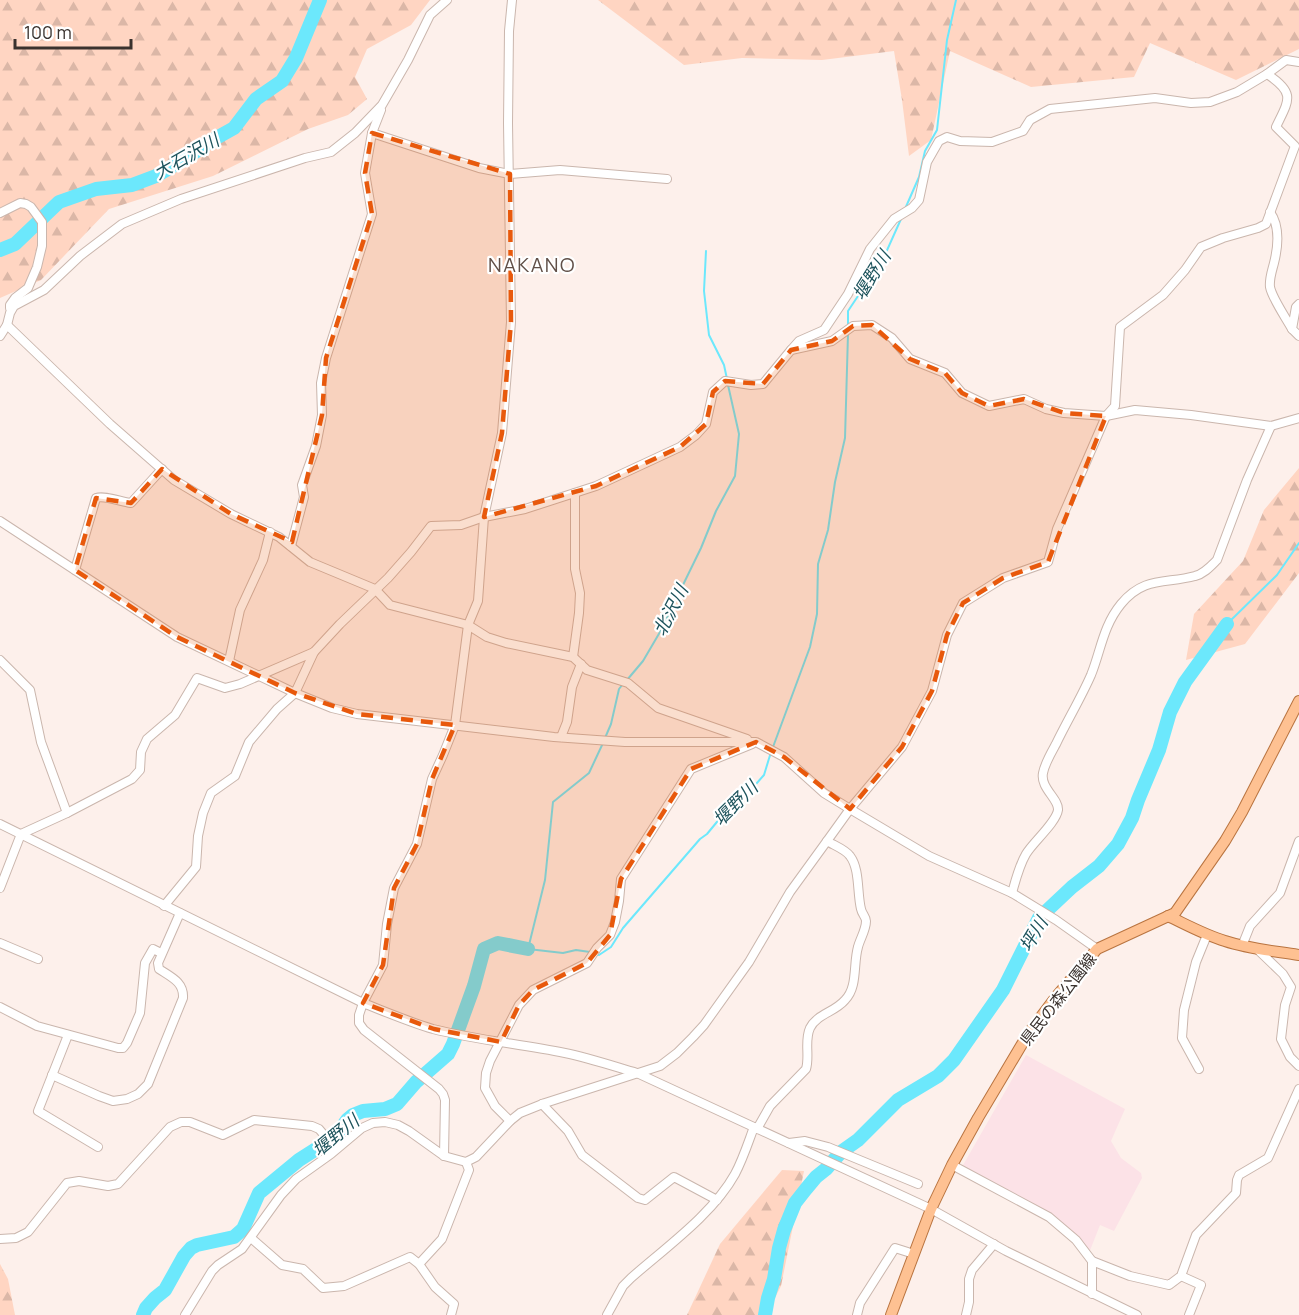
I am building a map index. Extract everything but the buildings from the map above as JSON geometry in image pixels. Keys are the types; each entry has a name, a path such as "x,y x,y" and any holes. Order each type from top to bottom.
{"main road":[{"name":"県民の森公園線","path":"891,1315 931,1209 952,1165 1028,1034 1097,949 1176,913 1242,812 1299,701"},
{"path":"1168,916 1207,935 1242,946 1299,955"}],"street":[{"path":"291,546 304,497 302,485 316,446 322,415 321,383 326,358 372,214 365,173 372,132 382,105 430,15 447,0"},
{"path":"444,1156 445,1100 443,1094 364,1030 359,1023 359,1015 383,965 387,924 394,888 417,844 432,778 455,725 468,625 478,601 484,517 502,433 511,322 508,123 512,0"},
{"path":"164,906 196,867 198,836 203,813 211,793 235,776 249,742 277,709 295,693 314,652 388,578 430,526 461,525 484,517 525,509 596,486 680,447 696,435 706,424 713,392 729,382 764,384 799,341 824,330 848,294 870,249 894,219 909,210 919,200 927,162 939,141 946,137 960,141 992,142 1023,131 1030,120 1050,109 1155,98 1191,103 1210,102 1237,92 1286,60 1299,63"},
{"path":"184,1315 212,1271 242,1249 281,1195 296,1179 362,1128 373,1123 385,1122 398,1125 444,1156 466,1162 476,1157 520,1113 660,1066 677,1053 704,1025 749,962 790,892 850,809 902,747 932,691 947,635 963,603 1003,578 1048,562 1057,530 1106,417 1115,406 1120,327 1163,295 1201,247 1266,224 1295,146 1276,127 1288,104 1287,91 1267,74"},
{"path":"10,313 14,306 44,290 80,256 122,225 181,199 305,158 331,152 355,133 382,105"},
{"path":"372,132 479,168 510,174 560,170 667,179"},
{"path":"0,213 20,203 26,204 42,222 42,246 37,267 28,288 10,305 7,326 0,336"},
{"path":"1270,212 1274,217 1278,235 1270,290 1292,329 1299,336"},
{"path":"1292,329 1296,307 1299,304"},
{"path":"791,350 832,340 852,327 872,325 892,338 910,358 945,373 962,393 989,406 1024,399 1046,409 1064,413 1106,417 1135,410 1271,426 1299,418"},
{"path":"7,326 110,424 174,480 231,514 279,537 310,562 375,589 390,605 468,625 487,637 506,643 573,657 588,670 624,682 658,708 756,742 784,757 824,793 850,809 929,856 1016,895 1097,949"},
{"path":"1016,895 1017,873 1027,853 1058,812 1057,805 1047,790 1042,775 1048,758 1091,674 1105,631 1121,604 1140,587 1155,582 1197,576 1217,560 1247,480 1271,426"},
{"path":"75,570 96,498 102,497 131,503 162,469"},
{"path":"573,657 580,593 575,568 574,493"},
{"path":"0,521 177,637 332,708 357,714 610,741 756,742"},
{"path":"229,661 240,610 263,560 270,532"},
{"path":"0,888 21,834 132,779 140,770 141,752 147,739 175,716 196,678 225,688 260,676 314,652"},
{"path":"0,660 30,690 41,742 67,813"},
{"path":"561,737 567,722 572,687 581,664"},
{"path":"510,1121 495,1106 485,1088 486,1073 519,1005 532,990 587,963 610,935 615,922 621,879 691,769 756,742"},
{"path":"0,824 363,1003 406,1020 443,1031 566,1053 637,1073 931,1209 994,1244 1137,1315"},
{"path":"607,1315 623,1286 706,1213 717,1200 734,1176 756,1128 770,1106 806,1069 809,1061 807,1035 811,1026 819,1017 845,1001 850,993 857,948 866,918 861,910 854,865 849,855 827,841"},
{"path":"1242,946 1250,926 1280,892 1299,841"},
{"path":"52,1075 113,1101 133,1097 148,1084 183,998 184,992 181,986 159,969 158,963 180,913"},
{"path":"1199,1069 1182,1038 1184,1010 1196,962 1207,935"},
{"path":"0,943 38,959"},
{"path":"1256,948 1283,974 1291,987 1285,1005 1281,1039 1290,1057 1299,1066"},
{"path":"0,1007 37,1026 123,1048 140,1013 146,963 153,949 161,953"},
{"path":"68,1035 38,1111 98,1147"},
{"path":"1092,1261 1130,1276 1169,1285 1181,1276 1196,1235 1236,1193 1239,1175 1268,1158 1299,1089"},
{"path":"542,1104 568,1131 582,1155 638,1198 645,1200 674,1177 717,1200"},
{"path":"0,1239 16,1238 28,1232 67,1183 79,1181 108,1186 118,1184 170,1127 181,1122 190,1122 223,1136 254,1120 312,1126 335,1147"},
{"path":"788,1143 805,1141 828,1147 918,1184"},
{"path":"419,1264 442,1239 469,1170 466,1162"},
{"path":"952,1165 1049,1217 1076,1240 1092,1261 1092,1294"},
{"path":"251,1238 282,1265 303,1269 323,1288 344,1286 410,1257 419,1264 435,1287 454,1304 452,1315"},
{"path":"966,1315 972,1270 994,1244"},
{"path":"857,1315 860,1303 895,1248 914,1254"},
{"path":"1181,1276 1201,1285 1189,1315"}],"highlighted area":[{"path":"372,133 510,174 511,322 502,433 484,517 596,486 680,447 706,424 713,392 725,381 763,384 791,350 832,341 853,326 872,325 910,359 945,373 962,393 989,406 1024,399 1064,413 1106,416 1048,562 1003,578 963,603 947,635 932,691 902,747 850,809 784,757 756,742 691,769 621,879 610,935 587,963 533,990 519,1005 501,1042 434,1029 363,1003 383,965 394,888 417,844 432,779 455,725 357,714 295,693 177,637 75,570 96,498 131,503 162,469 231,514 292,542 322,415 326,358 372,214 365,173"}],"shaded area":[{"path":"1026,1055 1125,1109 1111,1141 1121,1158 1141,1173 1142,1178 1114,1231 1100,1225 1089,1253 1074,1233 962,1167"}],"green space":[{"path":"0,0 430,0 411,25 367,49 355,77 367,99 348,115 308,129 213,176 109,209 41,280 0,298"},
{"path":"598,0 1299,0 1299,49 1236,80 1150,43 1134,77 1031,87 950,51 931,140 909,156 894,51 822,60 742,58 684,65"},
{"path":"1299,468 1299,573 1245,644 1186,660 1194,614 1243,561 1264,510"},
{"path":"782,1170 804,1171 781,1286 766,1315 687,1315 720,1244"},
{"path":"0,1264 8,1279 15,1315 0,1315"}],"waterway":[{"name":"大石沢川","path":"0,250 15,244 59,202 96,189 132,185 156,176 234,128 256,99 282,81 296,58 320,0"},
{"name":"堰野川","path":"905,209 919,177 925,151 937,130 947,40 956,0"},
{"name":"堰野川","path":"848,325 848,311 884,257 901,219"},
{"name":"北沢川","path":"706,251 704,291 709,335 724,365 727,379"},
{"name":"堰野川","path":"773,747 810,647 817,614 818,564 828,530 835,482 845,438 848,334"},
{"name":"北沢川","path":"627,680 643,661 660,632 701,548 716,511 735,476 739,434 728,385"},
{"name":"坪川","path":"1227,624 1277,575 1299,543"},
{"name":"坪川","path":"765,1315 779,1248 795,1203 816,1177 898,1100 938,1076 954,1060 1003,990 1039,918 1072,887 1099,866 1118,844 1132,818 1159,750 1170,712 1185,682 1227,624"},
{"name":"北沢川","path":"605,738 611,724 619,689 623,684"},
{"name":"北沢川","path":"590,952 576,950 563,953 528,949 545,880 553,802 589,773 603,743"},
{"name":"堰野川","path":"595,954 599,955 611,947 623,928 700,839 764,775 771,752"},
{"name":"堰野川","path":"143,1315 146,1308 165,1290 191,1248 234,1237 243,1229 259,1193 299,1160 335,1137 353,1115 363,1111 385,1109 397,1104 416,1082 448,1054 474,986 484,949 498,943 528,949"}],"district":[{"name":"NAKANO","path":"532,264"}]}
